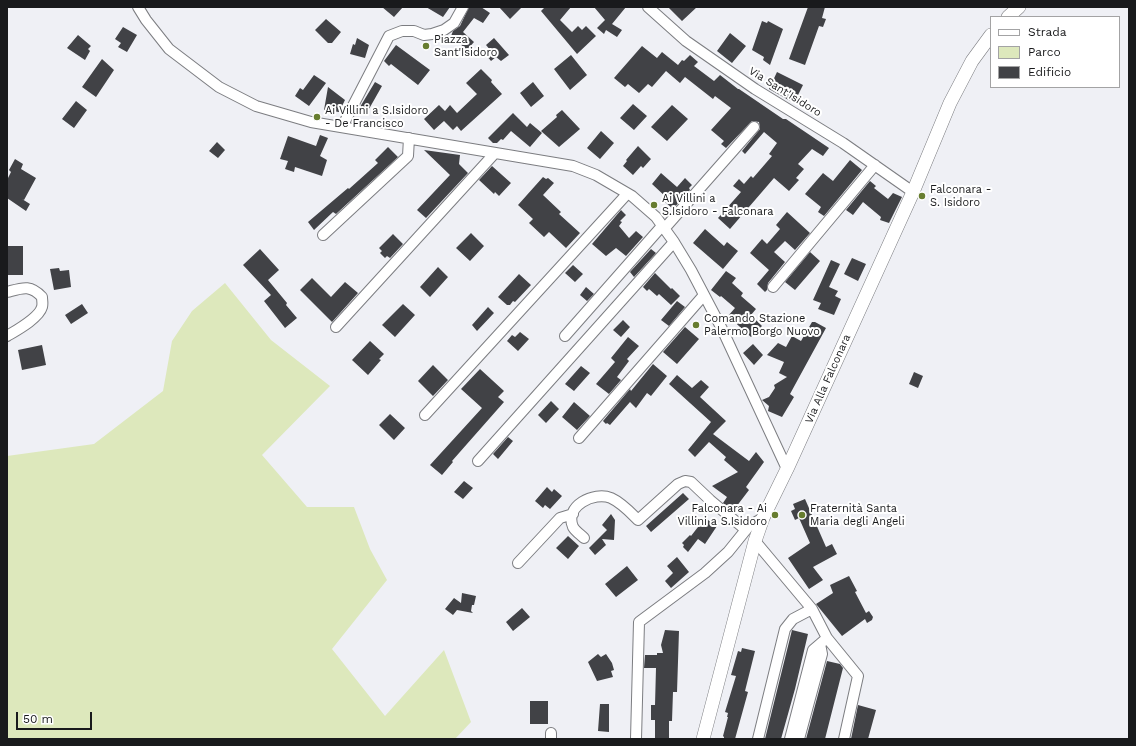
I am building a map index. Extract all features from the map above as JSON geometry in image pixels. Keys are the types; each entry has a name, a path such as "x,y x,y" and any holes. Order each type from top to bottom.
{"street":[{"path":"138,7 146,20 169,49 219,86 256,106 311,122 573,166 596,175 627,194 656,217 674,242 691,270 722,329 787,469"},
{"path":"342,127 389,36 402,31 414,31 424,35 444,30 454,23 463,7"},
{"name":"Via Sant'Isidoro","path":"648,7 686,41 755,89 843,143 913,192"},
{"path":"1009,16 1019,7"},
{"name":"Via Alla Falconara","path":"704,739 755,541 763,518 787,469 913,192 950,103 972,61 990,36"},
{"path":"566,336 754,127"},
{"path":"323,235 408,156 409,138"},
{"path":"336,327 495,153"},
{"path":"773,287 875,165"},
{"path":"425,415 627,194"},
{"path":"478,461 674,242"},
{"path":"7,292 26,288 33,289 42,297 43,305 40,312 32,319 7,336"},
{"path":"579,438 704,295"},
{"path":"584,538 573,529 572,522 573,514 580,502 594,496 610,498 620,503 638,520 678,484 685,481 691,482 746,530"},
{"path":"518,563 560,518 573,514"},
{"path":"636,739 639,622 705,573 728,552 749,526 763,518"},
{"path":"755,541 812,609 824,641 858,676 844,739"},
{"path":"758,739 785,629 793,620 812,609"},
{"path":"790,739 813,650 824,641"},
{"path":"799,739 822,654 824,641"}],"green space":[{"path":"225,283 271,340 330,386 262,455 307,507 354,507 370,549 387,580 332,649 385,716 444,650 471,722 455,739 7,739 7,456 94,444 163,391 172,341 192,311"}],"building":[{"path":"382,7 403,7 394,17"},
{"path":"426,7 450,7 443,17"},
{"path":"469,7 481,7 490,13 483,23 474,18 463,32 474,42 467,50 451,36 453,31 460,26"},
{"path":"499,7 522,7 510,19"},
{"path":"545,7 571,7 560,20 572,32 578,26 582,30 586,26 596,36 577,54 541,11"},
{"path":"594,7 626,7 612,24 622,30 617,37 606,30 604,34 597,28 605,20"},
{"path":"668,7 697,7 682,21"},
{"path":"808,7 825,7 822,18 826,19 823,27 819,26 805,65 789,59"},
{"path":"326,19 341,32 332,43 328,43 315,30"},
{"path":"762,21 767,23 768,21 783,29 770,65 763,60 764,57 752,50"},
{"path":"123,27 137,35 127,52 118,47 121,43 115,39"},
{"path":"730,33 746,46 732,63 717,51"},
{"path":"78,35 91,46 88,49 90,51 85,60 67,48"},
{"path":"357,38 369,45 365,58 350,54 353,44 355,45"},
{"path":"494,38 509,55 501,61 496,57 491,61 486,55 491,51 486,45"},
{"path":"396,45 430,70 418,85 391,64 389,66 384,61"},
{"path":"642,46 657,58 662,52 678,65 682,60 684,61 690,55 698,62 694,66 714,81 720,75 738,89 829,148 823,156 812,149 798,164 804,169 796,178 799,180 789,191 774,178 730,229 718,218 741,192 733,186 739,179 744,184 751,176 753,178 772,156 769,154 777,143 764,132 745,154 742,151 760,129 759,122 752,121 726,148 721,144 724,141 711,130 731,108 715,96 713,99 685,77 680,83 666,71 652,87 648,84 639,93 628,84 625,87 614,78"},
{"path":"571,55 587,75 570,90 554,69"},
{"path":"102,59 114,70 96,97 82,87"},
{"path":"481,69 492,80 491,82 502,94 461,131 457,126 453,130 444,121 434,130 424,119 439,105 445,111 450,105 457,113 477,94 466,83"},
{"path":"777,72 803,85 794,103 769,89"},
{"path":"314,75 326,83 309,106 295,96 300,88 303,90"},
{"path":"375,82 382,86 365,116 357,112"},
{"path":"533,82 544,96 531,107 520,93"},
{"path":"328,87 345,100 339,112 324,110"},
{"path":"76,101 87,110 74,128 62,119"},
{"path":"633,104 647,116 634,130 620,118"},
{"path":"672,105 688,119 667,141 651,127"},
{"path":"562,110 580,129 559,147 541,131 557,117 556,115"},
{"path":"513,113 527,127 530,123 542,133 530,147 511,131 503,140 501,139 497,143 493,143 488,138"},
{"path":"601,131 614,143 600,159 587,148"},
{"path":"320,135 328,138 320,156 327,160 322,176 295,167 294,172 285,169 288,161 280,159 288,136 316,146"},
{"path":"217,142 225,150 218,158 209,151"},
{"path":"638,146 651,159 643,168 641,166 633,175 623,166"},
{"path":"388,147 398,157 336,214 333,212 314,230 308,222 378,163 375,160"},
{"path":"424,150 460,155 459,164 468,173 426,218 417,210 450,175"},
{"path":"15,159 23,164 21,169 36,178 24,200 22,199 30,204 26,211 7,198 7,180 11,172 9,170"},
{"path":"850,160 862,170 824,216 818,212 821,207 805,194 823,173 833,181"},
{"path":"492,166 511,183 499,196 495,192 494,194 479,180"},
{"path":"661,173 677,187 685,178 692,185 689,188 690,190 673,209 664,201 667,198 652,184"},
{"path":"543,177 546,179 548,178 554,183 543,195 561,212 559,214 580,233 566,248 549,232 544,237 529,223 533,219 518,205"},
{"path":"870,181 876,186 874,188 888,199 893,193 902,197 889,223 880,220 881,217 863,202 853,215 846,210"},
{"path":"621,210 626,215 620,221 622,222 619,226 629,238 636,231 643,237 626,256 616,248 606,256 592,244"},
{"path":"787,212 810,233 795,250 785,241 774,252 785,262 768,283 767,290 765,292 757,284 769,270 750,253 762,239 767,244 780,229 776,225"},
{"path":"705,229 724,246 727,242 738,251 723,269 693,243"},
{"path":"471,233 484,246 470,261 456,248"},
{"path":"393,234 403,244 390,258 387,256 385,258 380,253 382,251 379,248"},
{"path":"7,246 23,246 23,275 7,275"},
{"path":"260,249 279,270 268,280 297,318 285,328 264,301 271,295 243,265"},
{"path":"651,249 656,253 634,277 630,272"},
{"path":"810,252 820,261 795,290 785,282"},
{"path":"852,258 866,264 858,281 844,274"},
{"path":"831,260 840,264 829,287 838,291 835,296 841,299 834,315 818,309 821,303 813,300"},
{"path":"573,265 583,274 575,282 565,273"},
{"path":"438,267 448,277 430,297 420,287"},
{"path":"59,268 60,271 69,270 71,287 54,290 50,269"},
{"path":"726,271 736,278 732,283 743,293 741,296 756,309 751,315 762,326 751,337 728,316 735,308 711,290"},
{"path":"655,273 680,296 671,305 659,294 657,296 649,289 647,291 643,287"},
{"path":"519,274 531,285 515,302 513,301 510,305 507,305 498,297"},
{"path":"312,278 331,297 345,282 358,293 332,322 300,290"},
{"path":"586,287 594,294 587,301 580,295"},
{"path":"677,301 685,307 669,326 661,320"},
{"path":"82,304 88,313 71,324 65,315"},
{"path":"403,304 415,315 395,337 382,325"},
{"path":"488,307 494,313 477,331 472,325"},
{"path":"623,320 630,327 621,337 613,330"},
{"path":"812,322 826,328 790,394 794,397 782,417 768,411 769,406 762,400 769,397 775,388 774,385 787,377 779,373 784,362 767,355 778,343 786,347 792,336 801,341"},
{"path":"685,327 699,339 677,364 663,352"},
{"path":"520,332 529,339 518,351 507,341 512,335 515,337"},
{"path":"628,337 639,346 627,359 629,361 617,377 621,380 609,394 596,384 615,362 611,358"},
{"path":"370,341 384,354 379,359 381,360 368,375 352,360"},
{"path":"753,344 763,355 754,365 743,353"},
{"path":"42,345 46,365 22,370 18,350"},
{"path":"653,364 667,376 651,396 647,393 636,408 630,402 610,425 607,423 606,424 603,421 630,389 631,391"},
{"path":"433,365 448,380 433,396 418,381"},
{"path":"581,366 590,373 574,391 565,384"},
{"path":"480,369 504,391 498,397 504,402 452,461 453,462 442,475 430,465 482,408 461,389"},
{"path":"914,372 923,376 918,388 909,384"},
{"path":"677,375 692,388 701,380 709,387 700,397 726,421 713,434 749,461 756,452 764,462 746,487 749,490 733,511 723,503 727,497 712,486 738,472 724,460 726,457 709,442 695,457 688,450 711,422 669,384"},
{"path":"551,401 559,409 546,423 538,415"},
{"path":"574,402 590,416 577,430 562,417"},
{"path":"390,414 405,428 394,440 379,425"},
{"path":"508,437 513,441 498,459 493,454"},
{"path":"464,481 473,488 463,499 454,492"},
{"path":"547,487 552,492 554,489 562,496 550,509 545,505 543,508 535,501"},
{"path":"683,493 689,499 651,532 646,526"},
{"path":"805,499 826,547 832,544 837,554 813,567 823,580 809,589 788,558 810,543 799,518 795,520 791,511 795,509 793,504"},
{"path":"611,514 615,520 614,540 602,539 606,545 595,555 589,548 607,530 602,525"},
{"path":"705,518 717,526 705,544 698,539 688,552 683,547 684,545 682,543 690,535 691,536"},
{"path":"568,536 579,546 568,559 556,548"},
{"path":"677,557 689,572 671,588 665,581 673,573 667,566"},
{"path":"627,566 638,580 616,597 605,584"},
{"path":"849,576 857,591 855,592 866,613 869,611 873,617 872,620 867,623 865,619 842,636 816,604 833,593 830,585"},
{"path":"462,593 476,596 474,605 472,605 471,611 473,613 457,610 453,615 445,609 454,598 461,603"},
{"path":"522,608 530,617 513,631 506,622"},
{"path":"665,630 679,631 677,692 673,692 672,721 669,721 669,739 655,739 655,720 651,720 651,705 655,705 656,668 644,668 645,655 657,655 657,653 663,653 661,645"},
{"path":"792,630 808,634 795,689 781,739 765,739"},
{"path":"742,648 755,651 745,691 748,692 735,739 724,739 723,736 728,717 728,713 725,712 736,676 731,675 738,651 741,652"},
{"path":"598,654 601,657 606,654 612,663 614,670 611,671 613,677 597,681 588,662"},
{"path":"827,661 840,664 843,668 825,739 806,739"},
{"path":"530,701 548,701 548,724 530,724"},
{"path":"600,704 609,704 609,732 598,731"},
{"path":"858,705 876,710 868,739 851,739"}],"place":[{"name":"Piazza Sant'Isidoro","path":"426,46"},
{"name":"Ai Villini a S.Isidoro - De Francisco","path":"317,117"},
{"name":"Falconara - S. Isidoro","path":"922,196"},
{"name":"Ai Villini a S.Isidoro - Falconara","path":"654,205"},
{"name":"Comando Stazione Palermo Borgo Nuovo","path":"696,325"},
{"name":"Falconara - Ai Villini a S.Isidoro","path":"775,515"},
{"name":"Fraternità Santa Maria degli Angeli","path":"802,515"}]}
